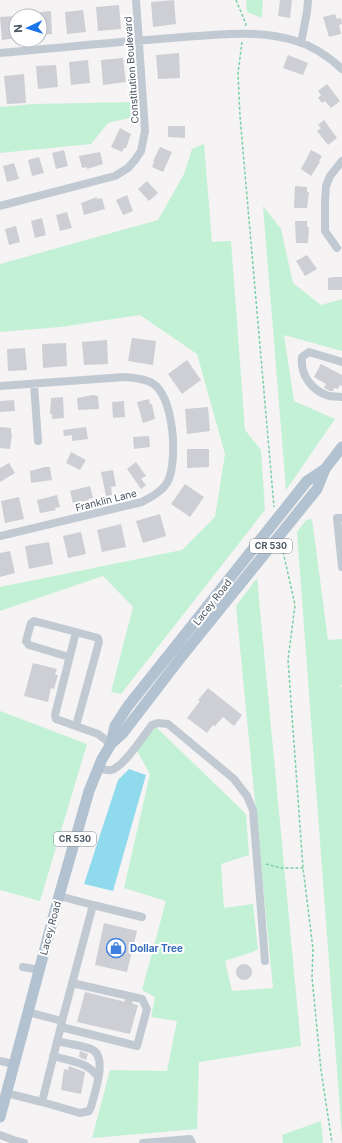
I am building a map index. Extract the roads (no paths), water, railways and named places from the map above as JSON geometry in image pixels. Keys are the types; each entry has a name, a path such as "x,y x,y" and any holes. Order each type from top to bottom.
{"main road":[{"name":"Lacey Road","path":"207,616 276,540 317,489 325,469 342,447"},
{"name":"Lacey Road","path":"0,1117 13,1064 89,791 98,768 111,744 115,726 128,706 178,653 207,616 307,481 325,469"}],"street":[{"name":"Constitution Boulevard","path":"0,206 116,176 128,168 141,152 145,131 140,40 136,0"},
{"path":"301,43 308,0"},
{"path":"0,53 140,40 244,34 273,36 301,43 328,57 342,69"},
{"path":"337,248 325,230 325,201 326,186 330,176 342,161"},
{"path":"341,396 330,396 321,392 306,380 301,367 302,357 309,352 342,362"},
{"name":"Franklin Lane","path":"0,386 125,377 142,379 153,383 162,391 168,405 173,458 171,473 167,483 153,496 142,502 0,536"},
{"path":"34,384 38,441"},
{"path":"342,518 337,518 342,568"},
{"path":"69,657 29,645 26,641 31,623 34,621 98,638 99,642 76,726"},
{"path":"76,632 55,715 56,719 98,734 111,744"},
{"path":"98,768 110,770 116,769 125,760 152,725 158,723 168,724 234,779 247,796 253,810 266,961"},
{"path":"59,896 142,916"},
{"path":"42,1102 93,905"},
{"path":"23,966 39,970"},
{"path":"28,1012 62,1024 137,1046 147,1009 142,999 72,983"},
{"path":"106,991 116,998 145,1005"},
{"path":"6,1093 80,1113 89,1111 99,1074 100,1059 91,1049 57,1041"},
{"path":"54,1053 87,1065 99,1074"},
{"path":"0,1061 13,1064"},
{"path":"0,1135 12,1138 18,1142"},
{"path":"143,1143 190,1138 192,1143"}],"water":[{"path":"129,769 146,775 113,891 84,884 118,780"}],"tunnel":[{"path":"125,1000 133,1002"}],"place":[{"name":"Dollar Tree","path":"116,948"}]}
